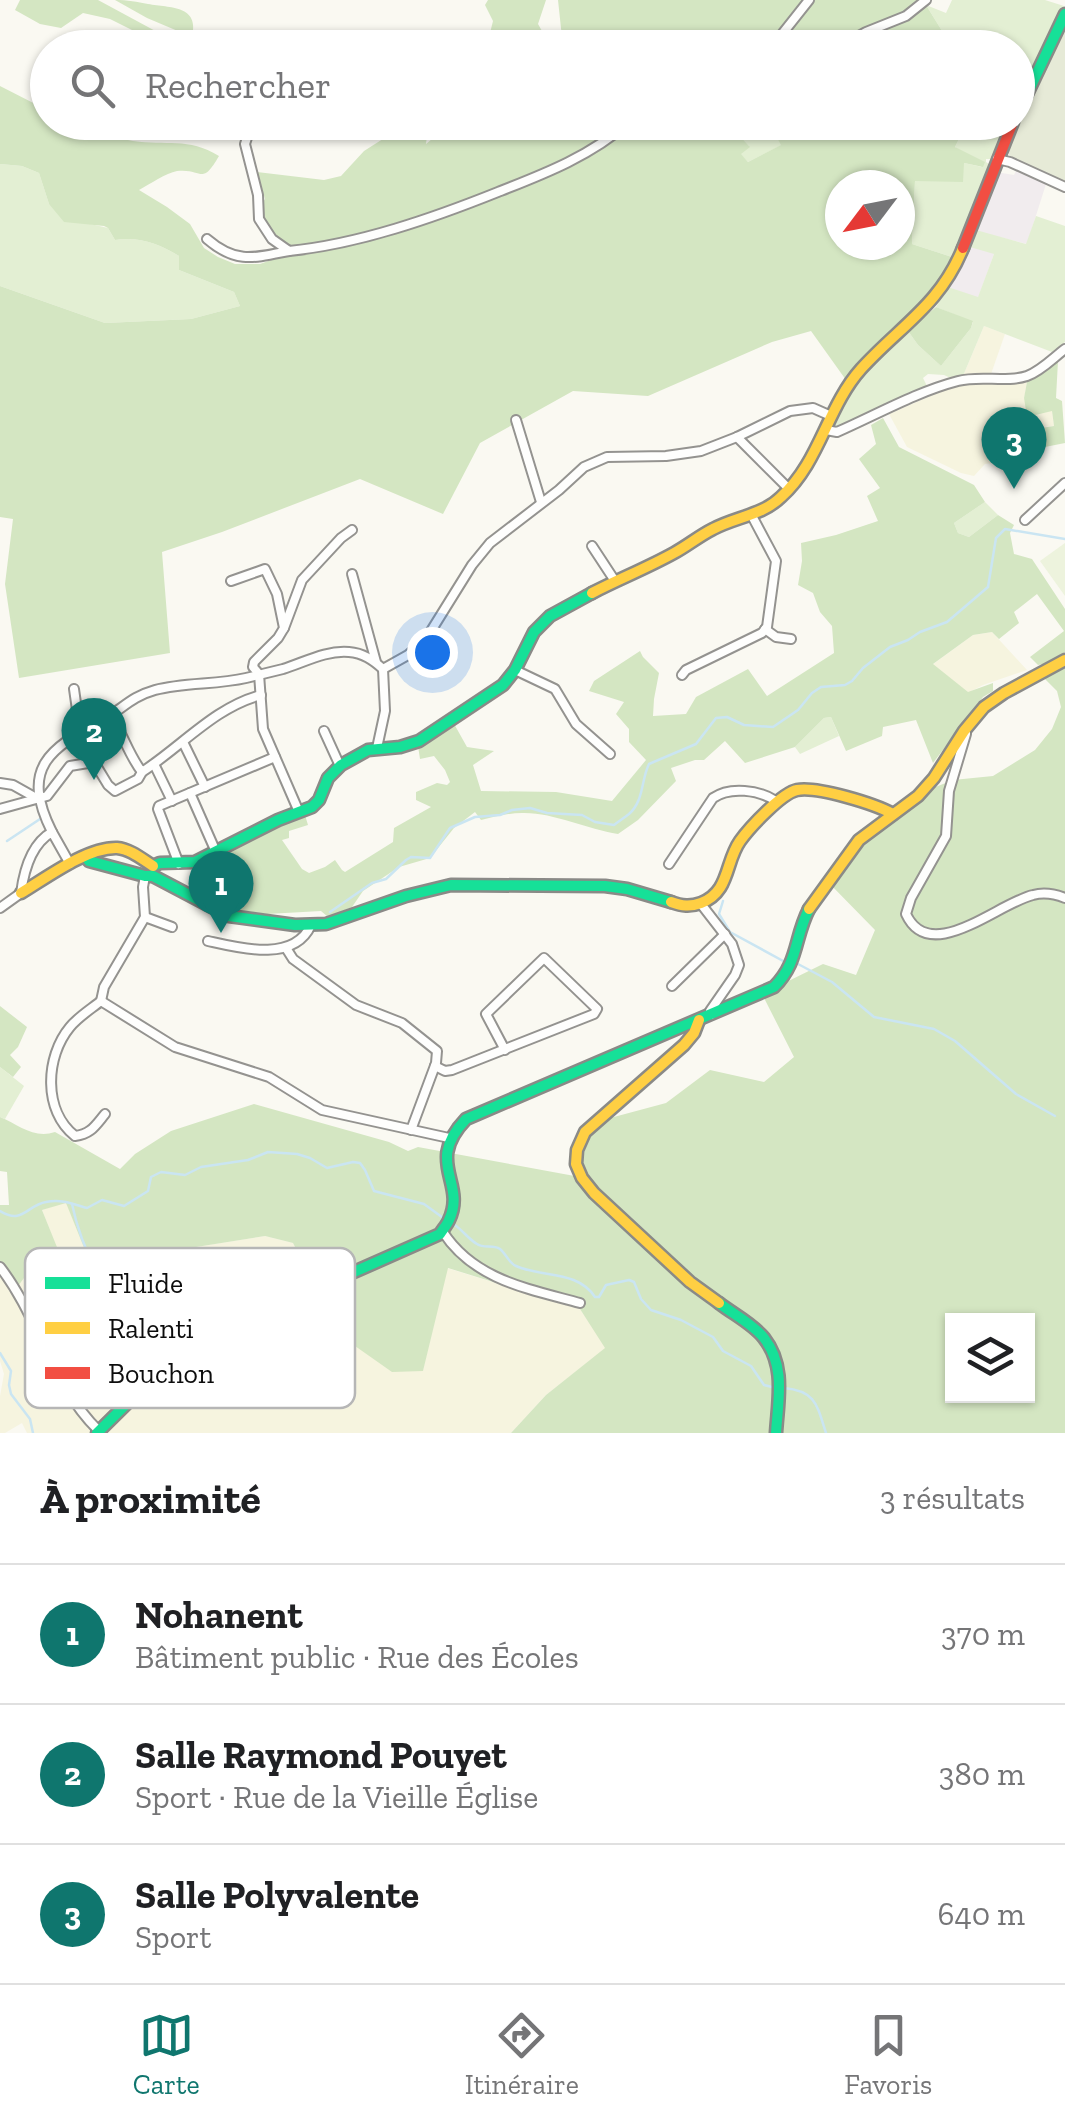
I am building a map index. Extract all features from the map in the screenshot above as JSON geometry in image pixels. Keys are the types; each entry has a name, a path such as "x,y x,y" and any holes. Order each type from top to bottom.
{"street":[{"path":"786,30 810,0"},
{"path":"876,30 906,16 926,0"},
{"path":"1035,77 1065,14"},
{"path":"246,140 260,219 272,239 289,251"},
{"path":"207,239 236,257 260,257 347,241 442,214 556,168 604,140"},
{"path":"105,1114 86,1135 75,1136 66,1129 58,1113 50,1070 70,1026 101,1001 104,987 145,917 143,887 150,873 164,863 195,862 317,803 328,778 340,766 368,750 425,738 493,692 516,670 530,638 543,621 714,528 770,505 790,489 810,462 848,384 926,309 944,284 1005,140"},
{"path":"997,159 1065,187"},
{"path":"826,430 836,432 958,381 1027,376 1065,349"},
{"path":"379,666 408,654 426,640 482,552 579,470 614,456 688,454 737,437 790,411 813,408 831,416"},
{"path":"516,420 541,502"},
{"path":"737,437 790,489"},
{"path":"1025,520 1065,483"},
{"path":"752,514 777,566 765,630"},
{"path":"299,812 264,729 259,674 253,667 284,628 302,580 352,530"},
{"path":"592,546 614,581"},
{"path":"231,581 265,569 277,594 284,628"},
{"path":"352,574 379,666 386,712 377,748"},
{"path":"765,630 776,637 792,639"},
{"path":"682,675 765,630"},
{"path":"776,637 776,649"},
{"path":"70,864 38,800 38,782 47,759 59,745 110,716 131,699 158,689 259,674 333,652 358,653 379,666"},
{"path":"355,1272 443,1232 454,1208 445,1159 449,1138 473,1114 764,993 782,980 790,967 802,922 817,894 858,840 926,788 964,730 988,703 1065,660"},
{"path":"516,670 555,689 576,724 610,754"},
{"path":"74,689 85,729"},
{"path":"94,762 112,791 134,782 223,711 262,695"},
{"path":"110,716 142,772"},
{"path":"94,762 109,745 100,722"},
{"path":"964,730 949,790 946,836 911,898 906,914 910,924 918,931 938,936 1014,901 1038,894 1065,898"},
{"path":"324,731 340,766"},
{"path":"183,742 204,786"},
{"path":"179,864 159,806 275,757"},
{"path":"0,810 38,800 53,791 70,766 94,762"},
{"path":"154,764 172,801"},
{"path":"0,783 13,785 38,800"},
{"path":"86,858 150,873 229,916 252,921 310,925 339,920 406,896 466,884 604,886 680,905 701,904 722,888 740,842 776,801 791,791 808,788 893,814"},
{"path":"669,864 720,793 753,792 776,801"},
{"path":"190,793 216,852"},
{"path":"21,894 30,857 42,838 52,832"},
{"path":"0,908 70,864 116,848 132,853 150,873"},
{"path":"701,904 737,953 739,965 735,975 684,1045 585,1132 576,1150 576,1168 584,1182 690,1282 763,1336 779,1366 776,1433"},
{"path":"145,917 172,928"},
{"path":"208,940 254,950 286,948 304,936 310,925"},
{"path":"672,986 725,934"},
{"path":"286,948 293,959 356,1005 396,1020 437,1051 411,1130"},
{"path":"434,1066 448,1071 505,1050 596,1012 594,1005 544,958 486,1014 505,1050"},
{"path":"101,1001 175,1047 268,1076 322,1110 449,1138"},
{"path":"443,1232 460,1255 486,1272 580,1303"},
{"path":"0,1267 25,1308"},
{"path":"79,1408 98,1432 122,1408"}],"shaded area":[{"path":"1016,171 1046,184 1027,244 976,231 994,254 978,298 948,287 996,172 1014,175"},
{"path":"984,326 1005,334 991,374 963,376"},
{"path":"963,382 1027,382 1024,399 1052,411 1054,426 1022,431 1019,439 974,476 907,447 889,414"},
{"path":"992,632 1027,670 968,693 932,665 973,635"},
{"path":"66,1202 84,1248 57,1248 42,1210"},
{"path":"265,1236 293,1243 296,1248 189,1248"},
{"path":"0,1263 18,1285 25,1276 25,1408 355,1408 355,1328 423,1370 447,1268 580,1309 606,1348 546,1395 511,1433 27,1433 22,1423 0,1433 4,1374 0,1361"}],"green space":[{"path":"20,0 98,0 154,30 132,30 110,19 83,13 61,28 40,24 15,10"},
{"path":"115,0 181,10 192,19 193,30 175,30"},
{"path":"488,0 546,0 538,24 541,30 491,30 493,21 485,5"},
{"path":"558,0 928,0 926,5 941,30 561,30"},
{"path":"952,0 1045,0 1064,6 1035,68 1035,30 941,30 926,5 946,13"},
{"path":"1065,22 1064,183 1012,161 1006,147 1009,140 1035,140 1035,86"},
{"path":"0,86 30,101 30,140 187,144 219,156 205,174 177,171 139,190 190,224 204,248 235,264 260,264 285,255 259,208 265,199 257,172 324,180 341,176 364,151 381,140 426,140 426,144 431,140 744,140 750,147 741,154 748,162 781,145 778,140 958,140 955,147 985,162 983,167 964,163 963,182 915,181 915,170 825,170 825,260 915,260 915,245 955,258 924,306 846,380 811,331 772,342 648,396 573,391 480,443 443,514 360,479 162,552 170,653 19,678 5,584 13,519 0,517 0,286 105,323 191,319 240,306 234,292 179,270 179,256 164,248 140,240 115,240 104,226 64,222 49,204 39,173 0,164"},
{"path":"744,140 779,140 782,145 748,162 740,154 749,146"},
{"path":"958,140 1000,140 991,159 986,159 990,165 955,258 915,245 915,181 964,163 982,167 955,147"},
{"path":"0,164 39,173 49,204 86,223 108,228 115,240 140,240 172,252 179,256 179,270 234,292 240,306 191,319 105,323 0,286"},
{"path":"1036,216 1065,226 1065,342 1052,352 984,326 963,376 953,379 928,374 923,378 927,386 835,428 832,424 852,384 908,331 941,366 973,322 936,307 948,287 978,297 994,254 970,247 976,230 1026,244"},
{"path":"936,307 973,321 941,366 908,331"},
{"path":"1058,361 1056,398 1062,401 1065,443 1014,457 1008,449 1019,439 1021,431 1054,426 1052,411 1027,417 1024,398 1027,382"},
{"path":"883,418 899,447 974,485 985,502 954,523 958,533 969,537 998,515 1014,525 1010,533 1014,554 1032,559 1065,609 1065,652 1048,663 1038,665 1030,657 1064,631 1037,594 1014,612 1019,623 999,639 992,632 973,635 933,664 968,692 993,683 993,691 983,697 933,763 916,720 883,727 882,736 846,751 831,717 824,718 795,747 745,763 725,741 704,760 671,768 676,781 638,820 618,834 533,813 481,820 475,812 454,828 430,858 399,867 363,891 352,907 328,917 321,911 267,914 237,910 228,850 275,825 305,815 308,825 289,831 289,838 282,840 302,869 309,873 335,860 345,872 393,842 394,828 431,807 416,800 416,792 450,782 434,756 420,759 418,746 453,722 467,747 494,751 473,765 481,791 556,792 612,801 646,760 629,742 629,729 616,714 624,702 589,691 594,681 640,651 659,673 653,716 686,714 696,697 748,669 767,696 834,653 832,626 820,612 813,593 798,585 801,543 878,521 867,496 880,488 859,459 876,444 871,425"},
{"path":"985,502 998,515 969,537 958,533 954,523"},
{"path":"1065,543 1065,596 1040,561"},
{"path":"1065,666 1065,1433 511,1433 546,1395 605,1348 580,1309 448,1268 423,1371 392,1372 355,1346 355,1248 296,1248 293,1243 265,1236 190,1248 84,1248 66,1203 42,1210 57,1248 25,1248 25,1277 18,1286 0,1263 0,1205 9,1205 7,1172 0,1171 0,1117 33,1132 55,1132 120,1169 135,1154 171,1131 254,1104 389,1142 408,1151 418,1147 580,1177 574,1154 599,1121 666,1103 710,1070 764,1082 794,1057 762,994 823,964 856,975 875,930 827,881 860,838 923,792 953,780 993,776 1035,750 1052,729 1061,707 1057,691 1044,678"},
{"path":"831,717 839,736 800,754 795,747 824,718"},
{"path":"0,1006 27,1027 10,1055 21,1067 13,1077 0,1067"},
{"path":"0,1067 24,1086 5,1119 0,1117"}],"waterway":[{"path":"330,912 372,883 386,879 411,857 430,858 450,828 475,817 530,808 582,815 614,825 637,803 649,764 696,744 716,718 773,727 821,687 845,685 890,647 947,622 988,587 996,538 1005,529 1065,539"},
{"path":"7,841 40,819"},
{"path":"723,901 719,914 730,932 785,962"},
{"path":"798,964 832,982 874,1017 934,1029 955,1041 1016,1094 1055,1116"},
{"path":"0,1211 20,1215 52,1201 87,1208 102,1200 124,1206 148,1191 151,1177 161,1172 185,1175 201,1167 248,1160 268,1152 297,1154 327,1168 360,1163 374,1191 424,1204 446,1220"},
{"path":"72,1204 86,1248"},
{"path":"453,1224 474,1242 500,1249 516,1266 569,1278 588,1288 595,1297 606,1285 634,1282 651,1310 713,1337 723,1351 751,1366 764,1385 776,1388"},
{"path":"0,1353 11,1371 11,1394 30,1419 33,1433"},
{"path":"784,1388 803,1392 814,1401 826,1433"}],"traffic: fast":[{"path":"1035,77 1065,14"},
{"path":"153,866 195,862 312,807 328,778 341,765 368,750 419,741 503,685 534,632 550,616 592,593"},
{"path":"86,857 89,861 153,876 229,916 295,925 326,924 451,885 605,886 671,902"},
{"path":"355,1272 440,1234 453,1207 448,1148 466,1119 774,987 788,968 809,909"},
{"path":"719,1303 754,1328 771,1349 779,1384 776,1433"},
{"path":"97,1433 122,1408"}],"traffic: slow":[{"path":"592,593 713,529 766,508 781,497 805,468 849,384 931,300 963,248"},
{"path":"809,909 859,840 918,796 934,778 984,707 1065,660"},
{"path":"671,902 701,903 717,892 740,841 791,792 806,789 831,793 893,814"},
{"path":"21,893 67,864 105,849 127,850 153,866"},
{"path":"699,1020 684,1045 585,1132 576,1164 594,1193 690,1282 719,1303"}],"traffic: jam":[{"path":"963,248 1006,140"}],"place":[{"name":"Salle Polyvalente","path":"1014,489"},
{"name":"Salle Raymond Pouyet","path":"94,780"},
{"name":"Nohanent","path":"221,933"}]}
